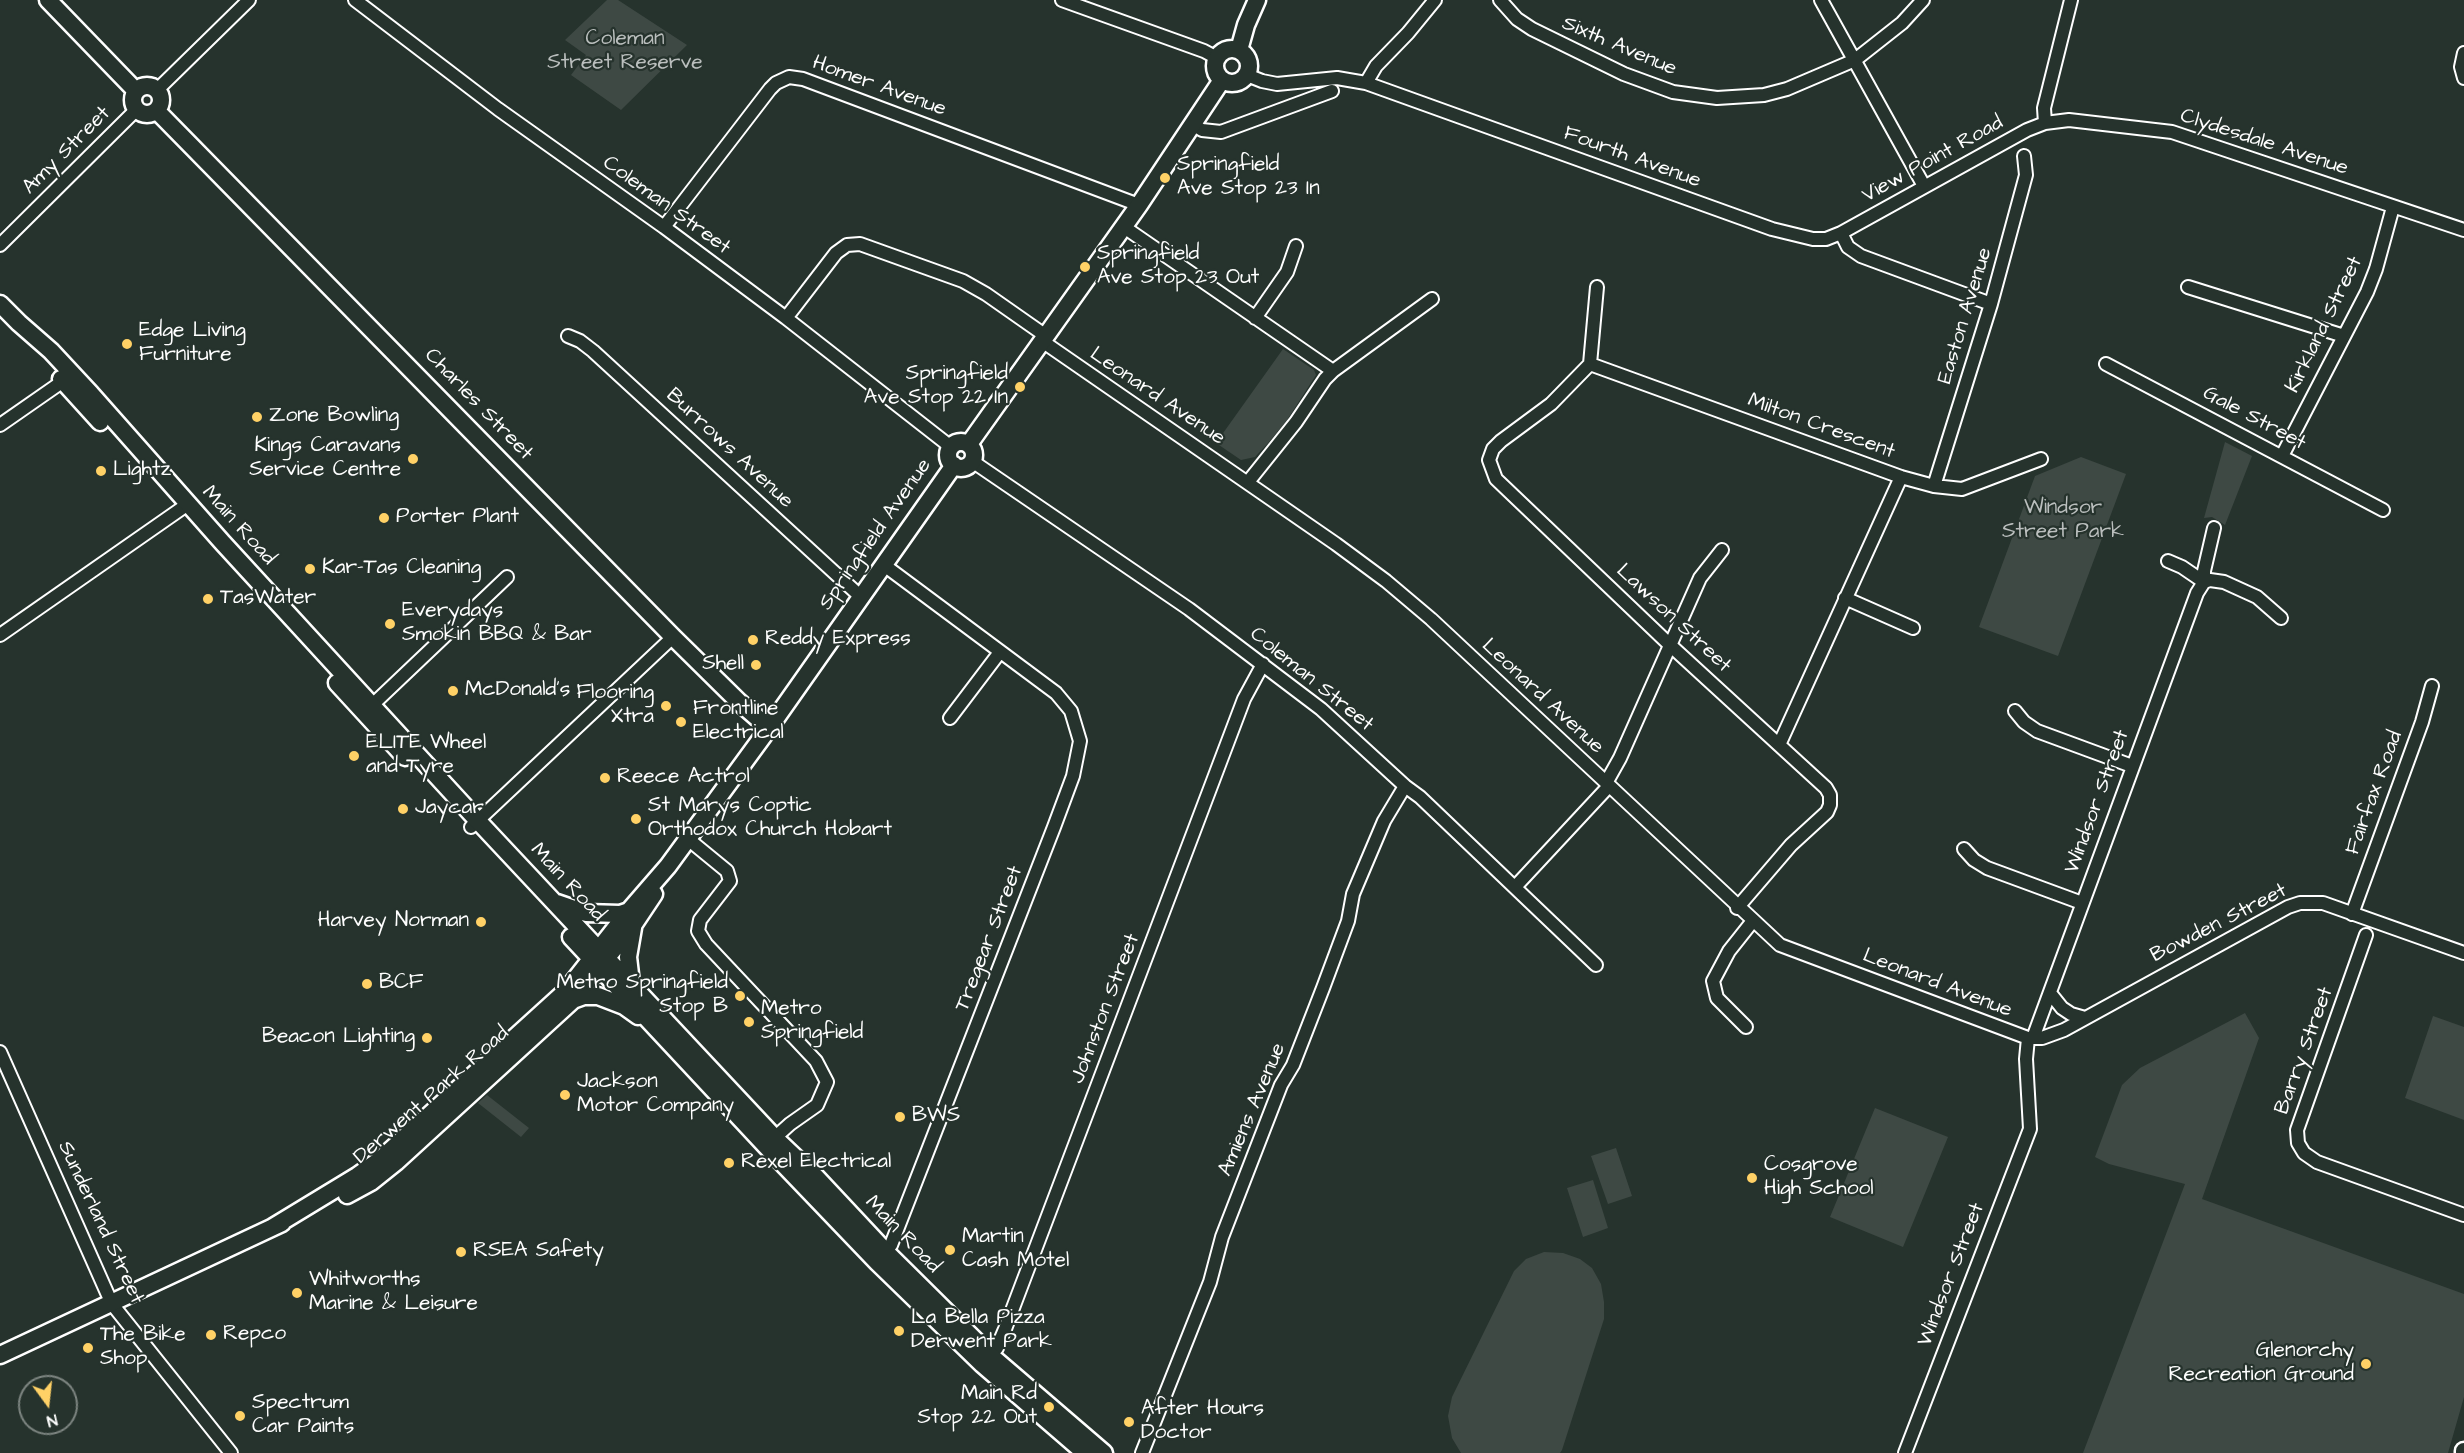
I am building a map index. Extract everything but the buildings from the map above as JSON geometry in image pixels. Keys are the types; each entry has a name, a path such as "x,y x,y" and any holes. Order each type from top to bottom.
{"street":[{"path":"48,0 136,91"},
{"path":"157,90 249,0"},
{"name":"Coleman Street","path":"355,0 498,110 664,227 786,318 951,447"},
{"path":"1062,0 1204,51 1217,58"},
{"path":"1239,50 1246,25 1257,0"},
{"path":"1366,83 1376,66 1408,33 1435,0"},
{"name":"Sixth Avenue","path":"1500,0 1517,19 1551,40 1623,74 1673,92 1717,98 1764,95 1812,80 1855,60 1902,23 1923,0"},
{"path":"1821,0 1924,186"},
{"path":"2045,123 2044,108 2071,0"},
{"path":"1239,50 1249,61 1247,75 1233,83 1222,80 1215,70 1217,58 1224,51 1239,50"},
{"path":"2464,53 2461,68 2464,78"},
{"name":"Fourth Avenue","path":"1247,75 1277,84 1337,78 1366,83 1772,229 1813,239 1826,239 1840,233"},
{"name":"Homer Avenue","path":"664,227 770,89 782,79 789,77 803,79 1139,206"},
{"path":"971,453 961,442 951,447 949,458 954,465 964,467 1044,338 1139,206 1222,80"},
{"path":"144,86 157,90 161,98 157,111 144,115 136,110 132,102 136,91 144,86"},
{"path":"1194,125 1202,130 1221,132 1332,91"},
{"name":"Amy Street","path":"0,245 136,110"},
{"name":"Charles Street","path":"157,111 673,637 769,728"},
{"name":"Clydesdale Avenue","path":"2045,123 2069,120 2172,132 2464,230"},
{"name":"View Point Road","path":"1840,233 2027,130 2045,123"},
{"name":"Easton Avenue","path":"1934,486 1991,304 2026,175 2025,156"},
{"name":"Kirkland Street","path":"2282,456 2372,280 2393,207"},
{"path":"1124,227 1333,371"},
{"path":"1840,233 1848,247 1861,256 1991,304"},
{"name":"Leonard Avenue","path":"786,318 836,253 847,245 860,244 963,281 986,294 1044,338 1386,581 1431,619 1737,908 1780,945 2030,1038"},
{"path":"1255,318 1287,272 1296,246"},
{"path":"2188,286 2344,336"},
{"path":"1590,364 1597,287"},
{"path":"1248,482 1296,422 1324,379 1432,299"},
{"name":"Main Road","path":"0,304 51,351 68,378 184,507 599,959 631,983 770,1142"},
{"name":"Burrows Avenue","path":"568,336 580,341 593,351 861,596"},
{"name":"Lawson Street","path":"1590,364 1551,404 1501,441 1493,449 1489,460 1496,479 1670,645 1826,788 1830,795 1830,805 1820,819 1791,845 1737,908"},
{"name":"Milton Crescent","path":"1590,364 1901,477 1934,486 1962,489 2041,459"},
{"name":"Gale Street","path":"2106,364 2383,510"},
{"path":"0,425 68,378"},
{"name":"Coleman Street","path":"971,453 1189,609 1342,727 1405,786 1420,797 1596,965"},
{"name":"Springfield Avenue","path":"599,959 769,728 954,465"},
{"path":"1779,745 1901,477"},
{"path":"0,635 184,507"},
{"name":"Windsor Street","path":"1905,1453 2030,1129 2026,1059 2030,1038 2050,993 2132,766 2197,593 2204,582 2204,571 2214,528"},
{"path":"1515,887 1607,785 1700,578 1722,550"},
{"path":"2168,561 2182,567 2204,582 2217,580 2262,601 2281,618"},
{"name":"Tregear Street","path":"882,1257 1050,837 1073,776 1079,752 1078,731 1065,702 1056,693 884,565"},
{"path":"368,709 507,578"},
{"path":"1845,598 1913,628"},
{"path":"475,824 673,637"},
{"path":"950,718 999,652"},
{"name":"Johnston Street","path":"986,1359 997,1348 1005,1329 1244,699 1263,664"},
{"name":"Fairfax Road","path":"2352,914 2422,722 2432,686"},
{"path":"2015,711 2037,731 2132,766"},
{"name":"Amiens Avenue","path":"1142,1453 1210,1282 1222,1237 1281,1085 1293,1065 1323,988 1348,921 1353,894 1384,821 1405,786"},
{"name":"Main Road","path":"475,824 549,898 666,1040 882,1257 1084,1453"},
{"path":"688,840 727,871 730,880 703,915 698,931 706,944 816,1061 825,1075 827,1083 817,1105 770,1142"},
{"path":"1964,849 1974,860 1987,868 2082,903"},
{"path":"549,898 564,907 586,913 620,914 631,918 628,957 631,983"},
{"name":"Bowden Street","path":"2030,1038 2052,1035 2292,905 2315,902 2464,953"},
{"path":"1746,1028 1717,998 1713,981 1729,951 1752,922"},
{"name":"Barry Street","path":"2366,935 2297,1130 2298,1143 2304,1153 2317,1161 2464,1215"},
{"name":"Derwent Park Road","path":"0,1355 273,1227 313,1212 371,1182 573,1000 599,959"},
{"name":"Derwent Park Road","path":"273,1227 381,1159 599,959"},
{"path":"2050,993 2062,1008 2071,1014 2085,1018"},
{"path":"573,1000 590,995 624,1006 666,1040"},
{"name":"Sunderland Street","path":"0,1052 112,1304 231,1453"},
{"name":"Main Road","path":"986,1359 1104,1453"}],"green space":[{"name":"Coleman Street Reserve","path":"607,0 618,0 687,45 621,110 571,75 586,55 565,40"},
{"path":"1283,349 1314,370 1316,375 1287,420 1269,442 1255,457 1241,460 1216,443"},
{"path":"2225,442 2252,456 2225,525 2212,517 2204,518"},
{"name":"Windsor Street Park","path":"2081,457 2126,474 2058,656 1979,627 2035,476"},
{"name":"Glenorchy Recreation Ground","path":"2245,1013 2259,1038 2202,1199 2464,1294 2464,1397 2448,1453 2083,1453 2185,1184 2109,1164 2095,1157 2122,1085 2140,1068"},
{"path":"2433,1016 2464,1027 2464,1120 2405,1098"},
{"path":"487,1095 529,1128 521,1137 478,1103"},
{"path":"1875,1108 1948,1137 1903,1247 1830,1217"},
{"path":"1616,1148 1632,1196 1608,1204 1591,1156"},
{"path":"1593,1180 1608,1228 1583,1237 1567,1188"},
{"path":"1544,1252 1563,1253 1580,1259 1592,1268 1601,1284 1604,1302 1604,1319 1562,1450 1560,1453 1461,1453 1452,1438 1448,1416 1452,1397 1514,1271 1526,1259"}],"place":[{"name":"Springfield Ave Stop 23 In","path":"1165,178"},
{"name":"Springfield Ave Stop 23 Out","path":"1085,267"},
{"name":"Edge Living Furniture","path":"127,344"},
{"name":"Springfield Ave Stop 22 In","path":"1020,387"},
{"name":"Zone Bowling","path":"257,417"},
{"name":"Kings Caravans Service Centre","path":"413,459"},
{"name":"Lightz","path":"101,471"},
{"name":"Porter Plant","path":"384,518"},
{"name":"Kar-Tas Cleaning","path":"310,569"},
{"name":"TasWater","path":"208,599"},
{"name":"Everydays Smokin BBQ & Bar","path":"390,624"},
{"name":"Reddy Express","path":"753,640"},
{"name":"Shell","path":"756,665"},
{"name":"McDonald's","path":"453,691"},
{"name":"Flooring Xtra","path":"666,706"},
{"name":"Frontline Electrical","path":"681,722"},
{"name":"ELITE Wheel and Tyre","path":"354,756"},
{"name":"Reece Actrol","path":"605,778"},
{"name":"Jaycar","path":"403,809"},
{"name":"St Marys Coptic Orthodox Church Hobart","path":"636,819"},
{"name":"Harvey Norman","path":"481,922"},
{"name":"BCF","path":"367,984"},
{"name":"Metro Springfield Stop B","path":"740,996"},
{"name":"Metro Springfield","path":"749,1022"},
{"name":"Beacon Lighting","path":"427,1038"},
{"name":"Jackson Motor Company","path":"565,1095"},
{"name":"BWS","path":"900,1117"},
{"name":"Rexel Electrical","path":"729,1163"},
{"name":"Cosgrove High School","path":"1752,1178"},
{"name":"Martin Cash Motel","path":"950,1250"},
{"name":"RSEA Safety","path":"461,1252"},
{"name":"Whitworths Marine & Leisure","path":"297,1293"},
{"name":"La Bella Pizza Derwent Park","path":"899,1331"},
{"name":"Repco","path":"211,1335"},
{"name":"The Bike Shop","path":"88,1348"},
{"name":"Glenorchy Recreation Ground","path":"2366,1364"},
{"name":"Main Rd Stop 22 Out","path":"1049,1407"},
{"name":"Spectrum Car Paints","path":"240,1416"},
{"name":"After Hours Doctor","path":"1129,1422"}]}
